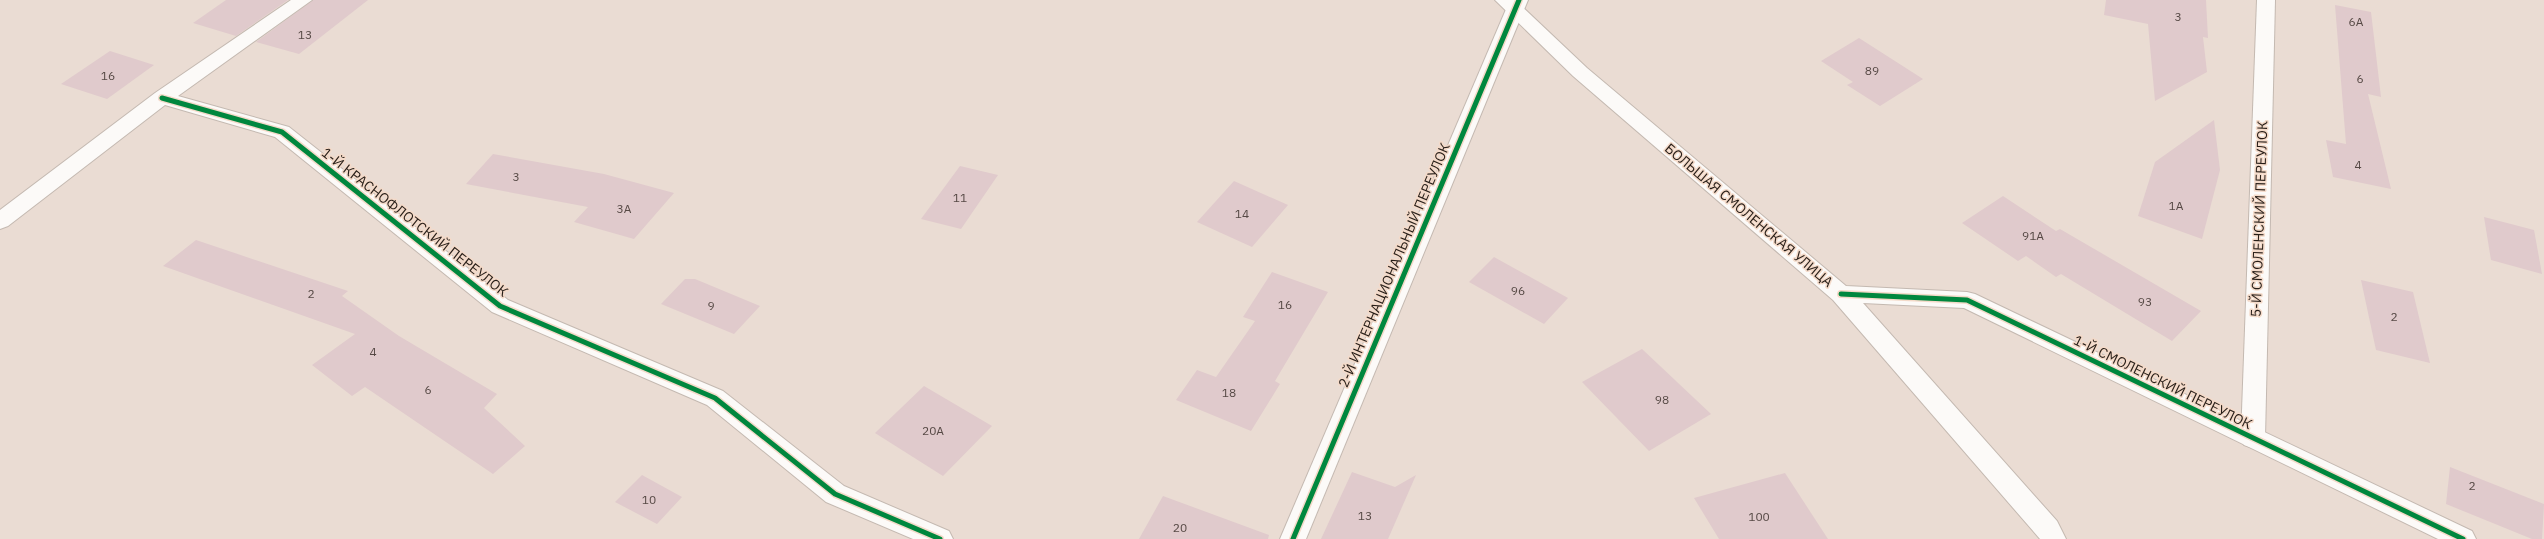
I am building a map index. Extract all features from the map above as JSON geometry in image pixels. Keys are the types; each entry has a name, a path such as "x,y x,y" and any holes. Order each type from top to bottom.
{"street":[{"path":"0,221 162,98 303,0"},
{"name":"5-Й СМОЛЕНСКИЙ ПЕРЕУЛОК","path":"2253,438 2266,0"},
{"name":"БОЛЬШАЯ СМОЛЕНСКАЯ УЛИЦА","path":"1512,3 1580,72 1841,294 2048,529 2054,539"},
{"name":"2-Й ИНТЕРНАЦИОНАЛЬНЫЙ ПЕРЕУЛОК","path":"1293,539 1512,3"},
{"name":"1-Й КРАСНОФЛОТСКИЙ ПЕРЕУЛОК","path":"162,98 282,132 500,306 715,398 836,494 940,539"},
{"name":"1-Й СМОЛЕНСКИЙ ПЕРЕУЛОК","path":"1841,294 1967,300 2463,539"}],"building":[{"path":"226,0 288,0 236,36 193,23"},
{"path":"313,0 368,0 299,54 256,42"},
{"path":"2106,0 2206,0 2208,38 2203,37 2207,72 2155,101 2148,24 2104,15"},
{"path":"2335,5 2371,12 2381,97 2368,94 2391,189 2333,177 2326,140 2346,144"},
{"path":"1859,38 1923,79 1880,106 1847,85 1853,82 1821,61"},
{"path":"110,51 154,65 107,99 61,84"},
{"path":"2214,120 2220,170 2202,239 2138,216 2155,162"},
{"path":"493,154 604,174 674,193 634,239 574,222 588,207 466,184"},
{"path":"960,166 998,175 961,229 921,219"},
{"path":"1234,181 1288,205 1252,247 1197,222"},
{"path":"2003,196 2056,231 2060,229 2201,311 2172,341 2061,274 2056,277 2026,256 2018,261 1962,223"},
{"path":"2484,217 2534,230 2542,274 2491,260"},
{"path":"196,240 348,291 342,296 399,336 497,394 484,408 525,446 493,474 365,387 352,396 312,365 355,334 163,266"},
{"path":"1494,257 1568,298 1544,324 1469,282"},
{"path":"1272,272 1328,292 1275,381 1280,384 1251,431 1176,400 1197,370 1216,377 1255,321 1243,317"},
{"path":"685,279 695,279 760,306 734,334 661,304"},
{"path":"2361,280 2413,292 2430,363 2376,350"},
{"path":"1642,349 1711,414 1649,451 1582,382"},
{"path":"924,386 992,426 943,476 875,433"},
{"path":"2450,467 2544,504 2542,539 2532,539 2446,504"},
{"path":"1352,472 1395,487 1416,475 1388,539 1321,539"},
{"path":"1785,473 1828,539 1719,539 1694,498"},
{"path":"642,475 682,497 657,524 615,502"},
{"path":"1163,496 1269,535 1268,539 1139,539"}],"cycle path":[{"path":"1293,539 1519,0"},
{"path":"162,98 282,132 500,306 715,398 835,494 940,539"},
{"path":"1841,294 1967,300 2463,539"}]}
